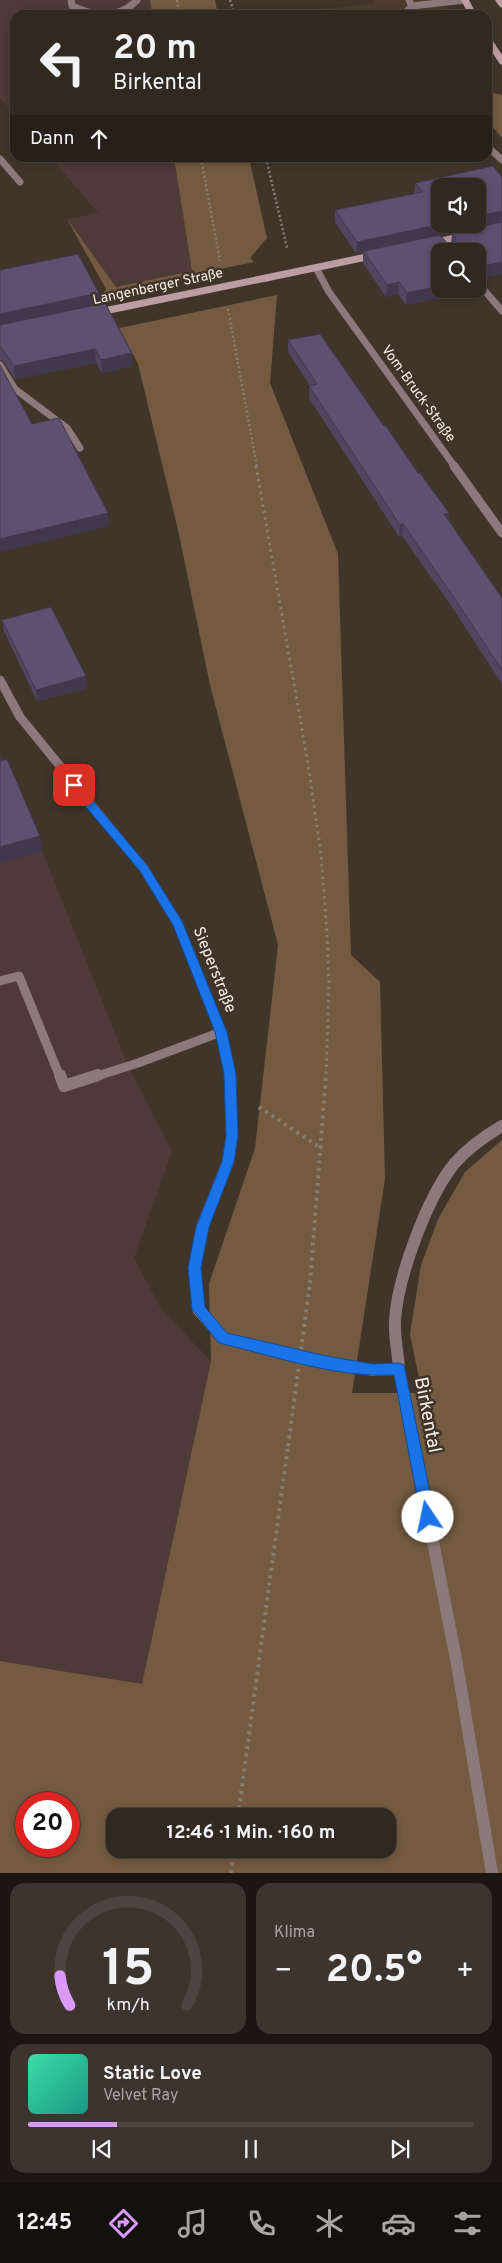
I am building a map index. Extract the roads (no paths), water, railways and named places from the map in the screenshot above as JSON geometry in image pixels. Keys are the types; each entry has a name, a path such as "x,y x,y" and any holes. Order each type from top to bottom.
{"main road":[{"path":"500,0 502,4"},
{"path":"492,46 502,61"},
{"path":"422,245 444,243 476,233"},
{"name":"Langenberger Straße","path":"100,312 383,254"}],"street":[{"path":"71,0 72,6 79,10"},
{"path":"125,10 132,7 136,0"},
{"path":"410,3 465,0"},
{"path":"492,151 502,160"},
{"path":"0,160 20,182"},
{"name":"Vom-Bruck-Straße","path":"316,268 329,292 502,533"},
{"path":"486,292 502,311"},
{"path":"0,364 15,388 26,399 67,428 80,448"},
{"name":"Sieperstraße","path":"0,680 20,717 144,868 178,924 221,1032 138,1063 64,1086 19,976 0,981"},
{"name":"Birkental","path":"221,1032 230,1074 232,1136 228,1162 202,1227 195,1268 198,1309 223,1338 326,1362 373,1370 399,1369 457,1664 492,1873"},
{"path":"399,1369 395,1313 408,1263 427,1215 453,1165 492,1131 502,1126"}]}
